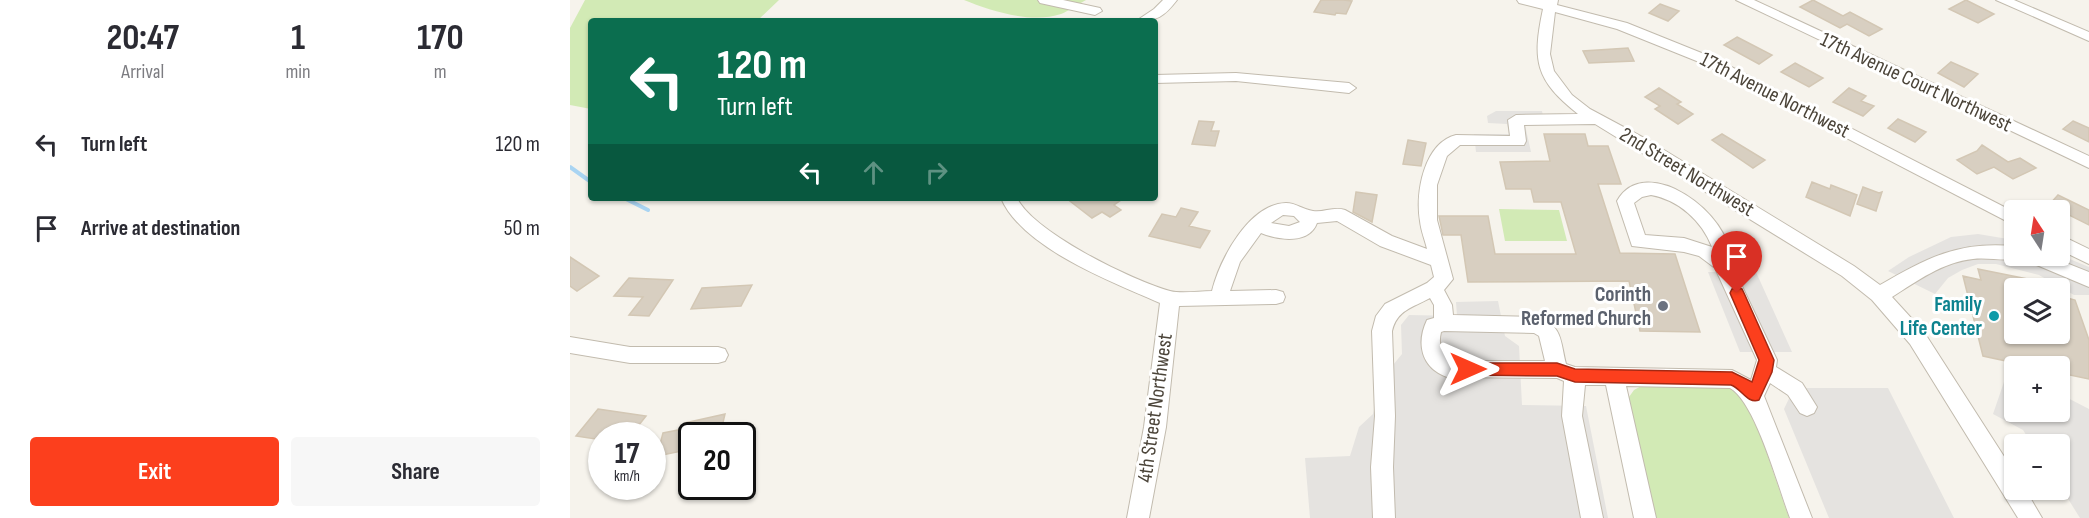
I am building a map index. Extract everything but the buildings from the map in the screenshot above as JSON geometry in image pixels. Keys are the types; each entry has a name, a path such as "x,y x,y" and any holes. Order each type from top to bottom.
{"street":[{"path":"1045,0 1091,16 1105,0"},
{"path":"1148,18 1170,0"},
{"name":"17th Avenue Northwest","path":"1524,0 1550,3 1622,26 1709,61 2004,214"},
{"name":"17th Avenue Court Northwest","path":"1743,0 2089,163"},
{"path":"2003,0 2089,37"},
{"name":"2nd Street Northwest","path":"1550,3 1543,54 1547,72 1567,98 1597,119 1848,271 1879,295 1917,339 2031,518"},
{"path":"1158,79 1236,77 1349,88"},
{"path":"1384,518 1382,467 1385,416 1382,331 1386,316 1392,309 1434,288 1444,279 1428,220 1429,184 1440,153 1456,140 1518,141 1516,120 1597,119"},
{"path":"1722,263 1705,251 1695,248 1638,241 1625,201 1632,192 1646,187 1668,191 1703,218 1713,232 1722,249 1722,263 1767,360 1765,372 1754,395"},
{"path":"1010,201 1023,220 1088,264 1170,298 1276,297"},
{"path":"1219,298 1230,263 1258,224 1273,211 1290,209 1310,218 1339,214 1386,241 1439,261"},
{"path":"2070,247 2089,257"},
{"path":"1879,295 1937,261 1959,252 1979,250 2004,252"},
{"path":"2055,266 2089,280"},
{"path":"1434,288 1443,305 1444,323"},
{"name":"4th Street Northwest","path":"1138,518 1155,428 1170,298"},
{"path":"1592,518 1566,373 1548,331 1537,325 1444,323 1434,326 1429,334 1431,351 1436,361 1447,369 1566,373 1614,377 1732,379 1744,383 1754,395 1800,518"},
{"path":"570,345 630,355 718,356"},
{"path":"1765,372 1793,386 1803,397 1807,407"},
{"path":"1614,377 1645,518"}],"green space":[{"path":"585,0 779,0 760,18 588,18 588,108 570,105 570,28"},
{"path":"964,0 1086,0 1061,14 1037,18 999,12"},
{"path":"1499,209 1559,210 1567,241 1505,241"},
{"path":"1645,384 1730,387 1745,400 1752,410 1789,518 1651,518 1624,404 1634,390"}],"shaded area":[{"path":"1496,111 1542,111 1545,125 1525,125 1531,152 1476,152 1474,134 1509,134 1507,124 1488,123 1487,116"},
{"path":"1978,234 2004,238 2004,266 2070,266 2070,259 2089,267 2089,295 2070,293 2070,278 2044,278 1996,264 1978,264 1962,270 1948,278 1935,294 1888,271 1909,257 1951,237"},
{"path":"1708,272 1756,272 1792,352 1740,352"},
{"path":"1498,301 1505,336 1519,346 1522,405 1586,406 1608,518 1310,518 1305,458 1350,456 1359,427 1373,414 1380,381 1402,354 1401,325 1409,315 1457,316 1456,302"},
{"path":"2004,382 2004,420 1993,414"},
{"path":"1794,388 1888,388 1954,518 1829,518 1784,409"},
{"path":"2070,399 2089,409 2089,518 2080,518 2069,500 2070,434 2026,434 2023,430 2008,422 2070,422"}],"waterway":[{"path":"570,167 588,180"},
{"path":"630,201 648,210"}],"place":[{"name":"Corinth Reformed Church","path":"1663,306"},
{"name":"Family Life Center","path":"1994,316"}],"route":[{"path":"1468,369 1557,370 1575,376 1732,379 1744,383 1754,395 1765,372 1767,360 1737,293"}]}
